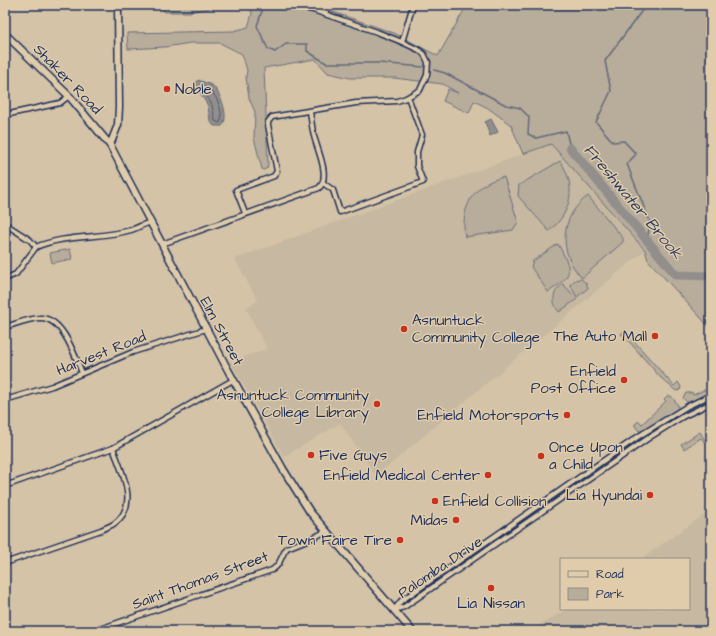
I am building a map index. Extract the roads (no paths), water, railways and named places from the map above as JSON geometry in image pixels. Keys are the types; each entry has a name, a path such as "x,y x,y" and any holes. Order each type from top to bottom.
{"main road":[{"path":"110,145 118,125 118,5"},
{"name":"Shaker Road","path":"5,34 68,96 92,122 110,145"},
{"name":"Elm Street","path":"110,145 233,380 282,468 309,510 412,631"}],"street":[{"path":"245,213 236,190 274,176 277,171 268,125 272,117 356,103 397,100 408,97 420,90 428,76 428,62 424,54 402,42 325,14 293,5"},
{"path":"325,14 328,5"},
{"path":"402,42 413,5"},
{"path":"5,115 60,102 68,96"},
{"path":"323,183 333,190 340,212 423,182 417,166 417,152 422,134 408,97"},
{"path":"162,244 245,213 319,188 323,183 323,168 314,136 310,111"},
{"path":"5,279 16,274 36,247 72,237 132,230 151,222"},
{"path":"5,224 30,240 36,247"},
{"path":"5,327 31,319 42,318 52,321 66,337 82,373"},
{"name":"Harvest Road","path":"5,400 52,386 133,352 206,329"},
{"path":"5,486 112,448 233,380"},
{"name":"Palomba Drive","path":"394,610 402,601 639,436 686,407 711,395"},
{"name":"Palomba Drive","path":"394,610 404,607 650,437 690,413 711,403"},
{"path":"686,407 690,413"},
{"path":"5,563 101,530 115,523 128,503 127,487 112,448"},
{"path":"593,469 601,471"},
{"name":"Saint Thomas Street","path":"94,631 272,570 277,567 281,561 284,551 287,548 326,531"}],"water":[{"path":"198,80 213,86 219,94 225,112 225,118 222,126 214,126 210,121 208,106 196,86 196,82"},
{"path":"491,119 498,132 490,136 485,122"}],"waterway":[{"path":"646,5 605,61 611,91 596,122 613,142 624,141 636,154 627,164 650,222 647,241"},
{"name":"Freshwater Brook","path":"262,11 257,26 268,49 275,52 286,44 307,44 307,51 326,63 379,63 423,67"},
{"name":"Freshwater Brook","path":"434,70 445,73 506,105 520,108 529,117 528,134 536,138 566,131 570,148"},
{"name":"Freshwater Brook","path":"570,148 676,275 711,276"}],"place":[{"name":"Noble","path":"167,89"},
{"name":"Asnuntuck Community College","path":"404,329"},
{"name":"The Auto Mall","path":"655,336"},
{"name":"Enfield Post Office","path":"624,380"},
{"name":"Asnuntuck Community College Library","path":"377,404"},
{"name":"Enfield Motorsports","path":"567,415"},
{"name":"Five Guys","path":"311,455"},
{"name":"Once Upon a Child","path":"541,456"},
{"name":"Enfield Medical Center","path":"488,475"},
{"name":"Lia Hyundai","path":"650,495"},
{"name":"Enfield Collision","path":"435,501"},
{"name":"Midas","path":"456,520"},
{"name":"Town Faire Tire","path":"400,540"},
{"name":"Lia Nissan","path":"491,588"}]}
